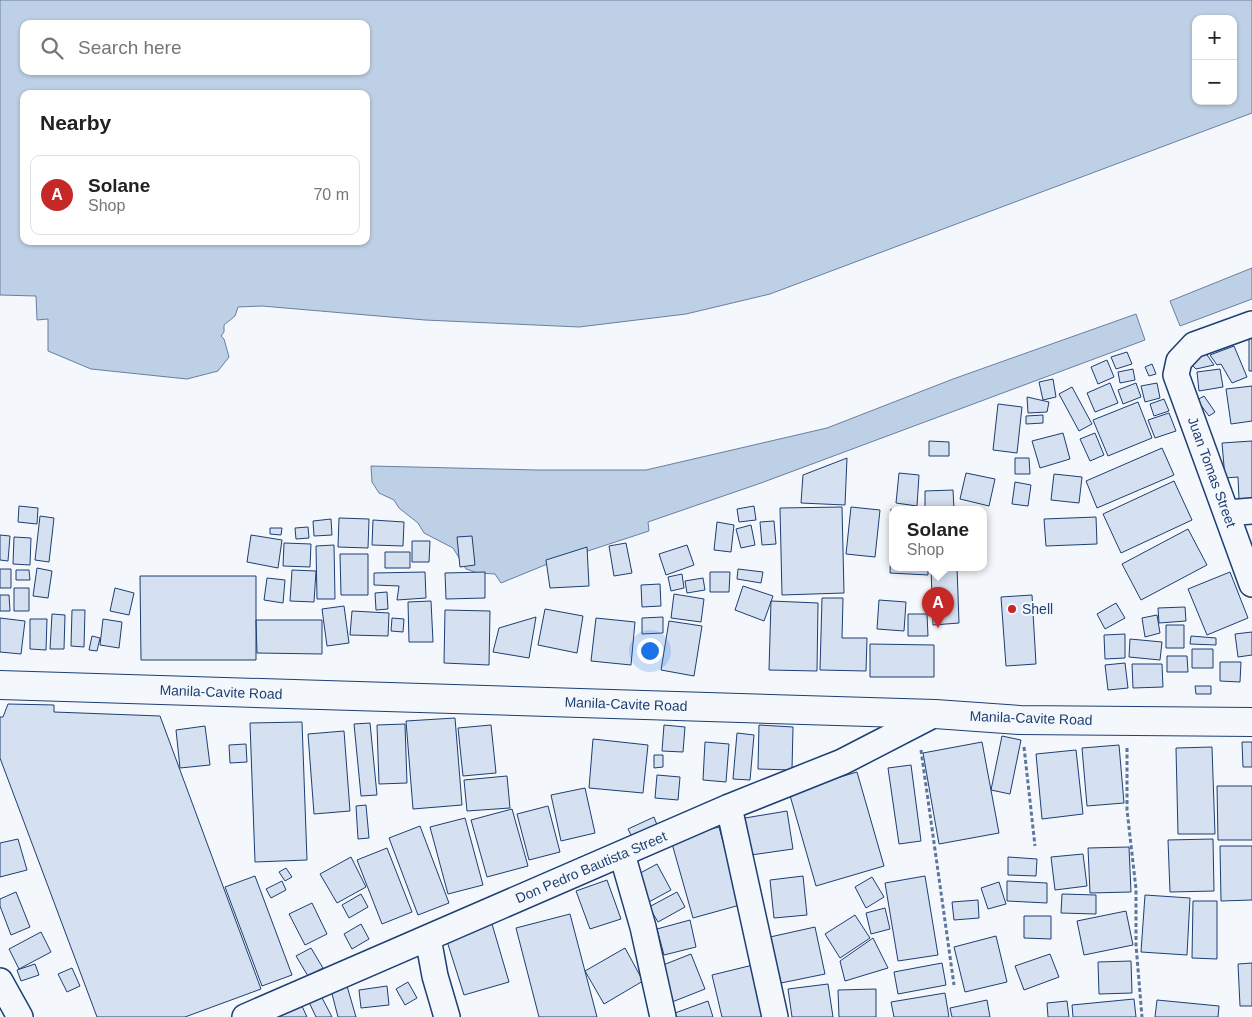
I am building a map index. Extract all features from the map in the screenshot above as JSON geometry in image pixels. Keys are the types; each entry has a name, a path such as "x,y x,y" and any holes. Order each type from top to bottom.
{"main road":[{"name":"Manila-Cavite Road","path":"0,685 927,718 1252,722"}],"street":[{"name":"Juan Tomas Street","path":"1252,324 1194,345 1179,361 1176,375 1252,584"},
{"path":"1227,514 1252,511"},
{"name":"Don Pedro Bautista Street","path":"245,1017 728,807 842,762 927,718"},
{"path":"728,807 775,1017"},
{"path":"622,854 643,927 662,1017"},
{"path":"428,938 435,976 447,1017"},
{"path":"0,982 20,1017"}],"path":[{"path":"927,718 926,792 954,985"},
{"path":"1020,720 1034,846"},
{"path":"1127,721 1127,810 1136,889 1136,945 1142,1017"}],"water":[{"path":"0,0 1252,0 1252,113 770,294 686,314 579,327 425,320 262,306 238,307 235,316 224,325 224,332 221,336 224,339 229,357 218,371 187,379 91,369 48,351 48,319 37,320 36,296 0,295"},
{"path":"1252,268 1252,299 1180,326 1170,301"},
{"path":"1136,314 1145,340 761,483 648,522 649,531 545,565 501,583 495,574 478,573 466,569 453,548 424,533 418,523 399,508 394,500 379,493 372,482 371,466 538,470 646,470 827,428 953,379"}],"building":[{"path":"1249,332 1252,332 1252,371 1249,371"},
{"path":"1234,346 1247,377 1232,383 1221,364 1217,365 1210,355"},
{"path":"1127,352 1132,364 1116,369 1111,357"},
{"path":"1205,352 1214,365 1196,369 1190,363"},
{"path":"1107,360 1114,377 1098,384 1091,367"},
{"path":"1152,364 1156,374 1149,376 1145,367"},
{"path":"1133,369 1135,380 1120,383 1118,372"},
{"path":"1220,369 1223,387 1199,391 1197,372"},
{"path":"1053,379 1056,397 1043,400 1039,382"},
{"path":"1110,383 1118,403 1095,412 1087,393"},
{"path":"1136,383 1141,397 1123,404 1118,390"},
{"path":"1157,383 1160,398 1145,402 1141,386"},
{"path":"1252,386 1252,421 1231,424 1226,389"},
{"path":"1072,387 1092,424 1079,431 1059,394"},
{"path":"1204,396 1215,412 1209,416 1197,400"},
{"path":"1027,397 1049,402 1047,412 1028,413"},
{"path":"1164,399 1169,411 1154,416 1150,404"},
{"path":"1138,402 1152,438 1108,456 1093,420"},
{"path":"998,404 1022,407 1017,453 993,450"},
{"path":"1169,413 1176,431 1155,438 1148,420"},
{"path":"1043,415 1043,423 1026,424 1026,416"},
{"path":"1063,433 1070,459 1040,468 1032,441"},
{"path":"1095,433 1104,455 1090,461 1080,439"},
{"path":"929,441 949,442 949,456 929,456"},
{"path":"1252,441 1252,498 1239,499 1238,477 1225,478 1222,443"},
{"path":"1162,448 1174,475 1097,508 1086,481"},
{"path":"847,458 845,505 801,503 803,475"},
{"path":"1015,458 1029,458 1030,474 1015,474"},
{"path":"899,473 919,475 917,506 896,503"},
{"path":"966,473 995,479 989,506 960,499"},
{"path":"1054,474 1082,477 1079,503 1051,500"},
{"path":"1174,481 1192,520 1121,553 1103,514"},
{"path":"1015,482 1031,485 1028,506 1012,504"},
{"path":"953,490 954,506 925,506 925,491"},
{"path":"19,506 38,508 37,524 18,522"},
{"path":"754,506 756,520 739,522 737,509"},
{"path":"842,507 844,593 782,595 780,508"},
{"path":"851,507 880,510 875,557 846,554"},
{"path":"40,516 54,518 49,562 35,560"},
{"path":"1096,517 1097,544 1046,546 1044,519"},
{"path":"339,518 369,519 368,548 338,547"},
{"path":"331,519 332,535 314,536 313,521"},
{"path":"373,520 404,522 403,546 372,545"},
{"path":"774,521 776,544 762,545 760,522"},
{"path":"717,522 734,525 731,552 714,550"},
{"path":"751,525 755,545 741,548 736,529"},
{"path":"308,527 309,538 296,539 295,528"},
{"path":"270,528 282,528 281,535 270,534"},
{"path":"1188,529 1207,565 1141,600 1122,564"},
{"path":"0,535 10,536 8,561 0,560"},
{"path":"251,535 282,540 278,568 247,562"},
{"path":"472,536 475,565 460,567 457,537"},
{"path":"14,537 31,538 30,565 13,564"},
{"path":"412,541 430,541 429,562 412,562"},
{"path":"284,543 311,544 310,567 283,566"},
{"path":"626,543 632,573 614,576 609,546"},
{"path":"334,545 335,599 317,599 316,546"},
{"path":"687,545 694,565 666,575 659,554"},
{"path":"587,547 589,586 550,588 546,560"},
{"path":"385,552 410,552 410,568 385,568"},
{"path":"340,554 368,554 368,595 341,595"},
{"path":"37,568 52,571 48,598 33,596"},
{"path":"0,569 11,569 11,588 0,588"},
{"path":"738,569 763,572 761,583 737,579"},
{"path":"16,570 29,570 30,580 16,580"},
{"path":"292,570 316,571 314,602 290,601"},
{"path":"890,571 928,571 928,575 890,573"},
{"path":"931,571 957,571 959,623 933,625"},
{"path":"425,572 426,598 397,600 399,586 374,585 374,573"},
{"path":"485,572 485,598 446,599 445,573"},
{"path":"710,572 730,572 729,592 710,592"},
{"path":"1230,572 1248,618 1207,635 1188,589"},
{"path":"682,574 684,588 671,591 668,577"},
{"path":"140,576 256,576 256,660 141,660"},
{"path":"267,578 285,580 283,603 264,600"},
{"path":"703,578 705,590 687,593 685,581"},
{"path":"660,584 661,606 642,607 641,585"},
{"path":"743,586 773,596 764,621 735,610"},
{"path":"14,588 29,588 29,611 14,611"},
{"path":"115,588 134,593 129,615 110,611"},
{"path":"387,592 388,609 376,610 375,593"},
{"path":"674,594 704,599 701,622 671,618"},
{"path":"0,595 9,595 10,611 0,611"},
{"path":"1032,595 1036,664 1006,666 1001,597"},
{"path":"822,598 843,598 842,638 867,638 866,671 820,670"},
{"path":"879,600 906,602 904,631 877,629"},
{"path":"431,601 433,642 409,642 408,602"},
{"path":"771,601 818,603 817,671 769,670"},
{"path":"1116,603 1125,618 1105,629 1097,614"},
{"path":"344,606 349,643 327,646 322,609"},
{"path":"1185,607 1186,621 1159,623 1158,608"},
{"path":"545,609 583,616 577,653 538,645"},
{"path":"72,610 85,610 84,647 71,646"},
{"path":"445,610 490,611 489,665 444,663"},
{"path":"352,611 389,613 388,636 350,635"},
{"path":"52,614 65,615 64,649 50,649"},
{"path":"908,614 927,614 928,636 908,636"},
{"path":"1157,615 1160,633 1145,637 1142,618"},
{"path":"536,617 529,658 493,652 499,628"},
{"path":"663,617 663,633 642,634 642,618"},
{"path":"0,618 25,621 21,654 0,652"},
{"path":"392,618 404,619 403,632 391,631"},
{"path":"596,618 635,622 631,665 591,661"},
{"path":"30,619 47,619 46,650 30,649"},
{"path":"103,619 122,622 119,648 100,645"},
{"path":"256,620 322,620 322,654 257,653"},
{"path":"669,621 702,626 694,676 661,670"},
{"path":"1166,625 1184,625 1184,648 1166,648"},
{"path":"1252,632 1252,655 1238,657 1235,634"},
{"path":"1125,634 1125,658 1105,659 1104,635"},
{"path":"92,636 100,638 97,651 89,650"},
{"path":"1191,636 1216,638 1216,645 1190,644"},
{"path":"1130,639 1162,642 1160,660 1129,657"},
{"path":"870,644 934,645 934,677 870,677"},
{"path":"1192,649 1213,649 1213,668 1192,668"},
{"path":"1167,656 1187,656 1188,672 1167,672"},
{"path":"1220,662 1241,662 1240,682 1220,681"},
{"path":"1125,663 1128,688 1108,690 1105,665"},
{"path":"1132,664 1162,664 1163,687 1133,688"},
{"path":"1195,686 1211,686 1211,694 1196,694"},
{"path":"8,704 54,705 54,712 160,716 261,989 185,1017 97,1017 0,758 0,717 3,717"},
{"path":"455,718 462,805 413,809 406,721"},
{"path":"302,722 307,860 255,862 250,723"},
{"path":"370,723 377,795 361,796 354,724"},
{"path":"405,724 407,783 379,784 377,725"},
{"path":"491,725 496,773 463,776 458,728"},
{"path":"664,725 685,727 683,752 662,751"},
{"path":"759,725 793,727 792,770 758,769"},
{"path":"205,726 210,765 180,768 176,730"},
{"path":"344,731 350,811 314,814 308,734"},
{"path":"737,733 754,735 750,780 733,779"},
{"path":"1002,736 1021,740 1010,794 991,790"},
{"path":"593,739 648,745 643,793 589,788"},
{"path":"705,742 729,744 726,782 703,780"},
{"path":"982,742 999,833 939,844 923,753"},
{"path":"1242,742 1252,742 1252,767 1243,767"},
{"path":"246,744 247,762 230,763 229,745"},
{"path":"1119,745 1124,803 1087,806 1082,748"},
{"path":"1212,747 1215,834 1178,834 1176,748"},
{"path":"1076,750 1083,814 1042,819 1036,754"},
{"path":"654,755 663,755 663,767 654,768"},
{"path":"911,765 921,841 899,844 888,768"},
{"path":"857,772 884,866 816,886 789,792"},
{"path":"657,775 680,777 678,800 655,798"},
{"path":"507,776 510,808 467,811 464,780"},
{"path":"1217,786 1252,786 1252,840 1218,840"},
{"path":"585,788 595,833 561,841 551,795"},
{"path":"366,805 369,838 358,839 356,806"},
{"path":"548,806 560,852 529,860 517,814"},
{"path":"512,809 528,866 487,877 471,820"},
{"path":"787,811 793,849 751,855 745,818"},
{"path":"654,817 657,825 632,837 628,829"},
{"path":"465,818 483,885 448,894 430,827"},
{"path":"420,826 449,903 418,915 389,838"},
{"path":"719,827 740,905 693,918 671,840"},
{"path":"18,839 27,870 0,877 0,843"},
{"path":"1213,839 1214,891 1170,892 1168,840"},
{"path":"1220,846 1252,846 1252,900 1221,901"},
{"path":"1129,847 1131,892 1090,893 1088,848"},
{"path":"387,848 412,912 382,924 357,860"},
{"path":"1083,854 1087,886 1055,890 1051,857"},
{"path":"351,857 366,887 337,903 320,874"},
{"path":"1008,857 1037,859 1036,876 1008,875"},
{"path":"657,864 671,890 647,903 633,877"},
{"path":"286,868 292,877 285,881 279,872"},
{"path":"255,876 292,975 262,986 225,887"},
{"path":"803,876 807,915 774,918 770,880"},
{"path":"925,876 938,955 898,961 885,883"},
{"path":"872,877 884,897 866,908 855,887"},
{"path":"607,880 621,919 590,929 576,891"},
{"path":"282,881 286,890 271,898 266,889"},
{"path":"1007,881 1047,883 1047,903 1007,901"},
{"path":"999,882 1006,904 988,909 981,888"},
{"path":"16,892 30,927 11,935 0,906 0,899"},
{"path":"677,892 685,907 658,922 649,907"},
{"path":"361,894 368,907 349,918 342,905"},
{"path":"1062,894 1096,895 1096,914 1061,913"},
{"path":"1145,895 1190,898 1187,955 1141,952"},
{"path":"978,900 979,918 954,920 952,902"},
{"path":"1193,901 1217,901 1217,959 1192,958"},
{"path":"312,903 327,934 305,945 289,914"},
{"path":"885,908 890,929 871,934 866,913"},
{"path":"1126,911 1133,945 1084,955 1077,921"},
{"path":"570,914 597,1017 539,1017 516,928"},
{"path":"855,915 870,938 840,958 825,934"},
{"path":"1024,916 1051,916 1051,939 1024,938"},
{"path":"690,920 696,947 664,955 657,929"},
{"path":"361,924 369,939 352,949 344,934"},
{"path":"492,924 509,982 464,995 446,938"},
{"path":"815,927 825,974 781,983 770,937"},
{"path":"41,932 51,952 19,969 9,949"},
{"path":"996,936 1007,982 965,992 954,947"},
{"path":"873,938 888,968 845,981 840,961"},
{"path":"311,948 323,968 308,976 296,956"},
{"path":"625,948 643,981 604,1004 585,971"},
{"path":"691,954 705,989 672,1002 658,967"},
{"path":"1050,954 1059,977 1024,990 1015,966"},
{"path":"1131,961 1132,993 1099,994 1098,962"},
{"path":"942,963 946,985 898,994 894,972"},
{"path":"1252,963 1252,1006 1240,1006 1238,964"},
{"path":"35,964 39,975 21,981 17,970"},
{"path":"753,965 766,1017 722,1017 712,975"},
{"path":"72,968 80,986 67,992 58,974"},
{"path":"408,982 417,998 405,1005 396,989"},
{"path":"828,984 833,1017 792,1017 788,989"},
{"path":"347,986 356,1017 338,1017 331,990"},
{"path":"387,986 389,1005 361,1008 359,990"},
{"path":"876,989 876,1017 839,1017 838,990"},
{"path":"319,992 332,1017 316,1017 307,998"},
{"path":"945,993 949,1017 894,1017 891,1002"},
{"path":"1134,999 1136,1017 1073,1017 1072,1005"},
{"path":"987,1000 990,1017 952,1017 950,1008"},
{"path":"1157,1000 1219,1006 1218,1017 1155,1017"},
{"path":"708,1001 713,1017 677,1017 675,1013"},
{"path":"1067,1001 1069,1017 1048,1017 1047,1003"},
{"path":"301,1004 307,1017 276,1017"}],"place":[{"name":"Shell","path":"1012,609"},
{"name":"Solane","path":"938,628"}]}
